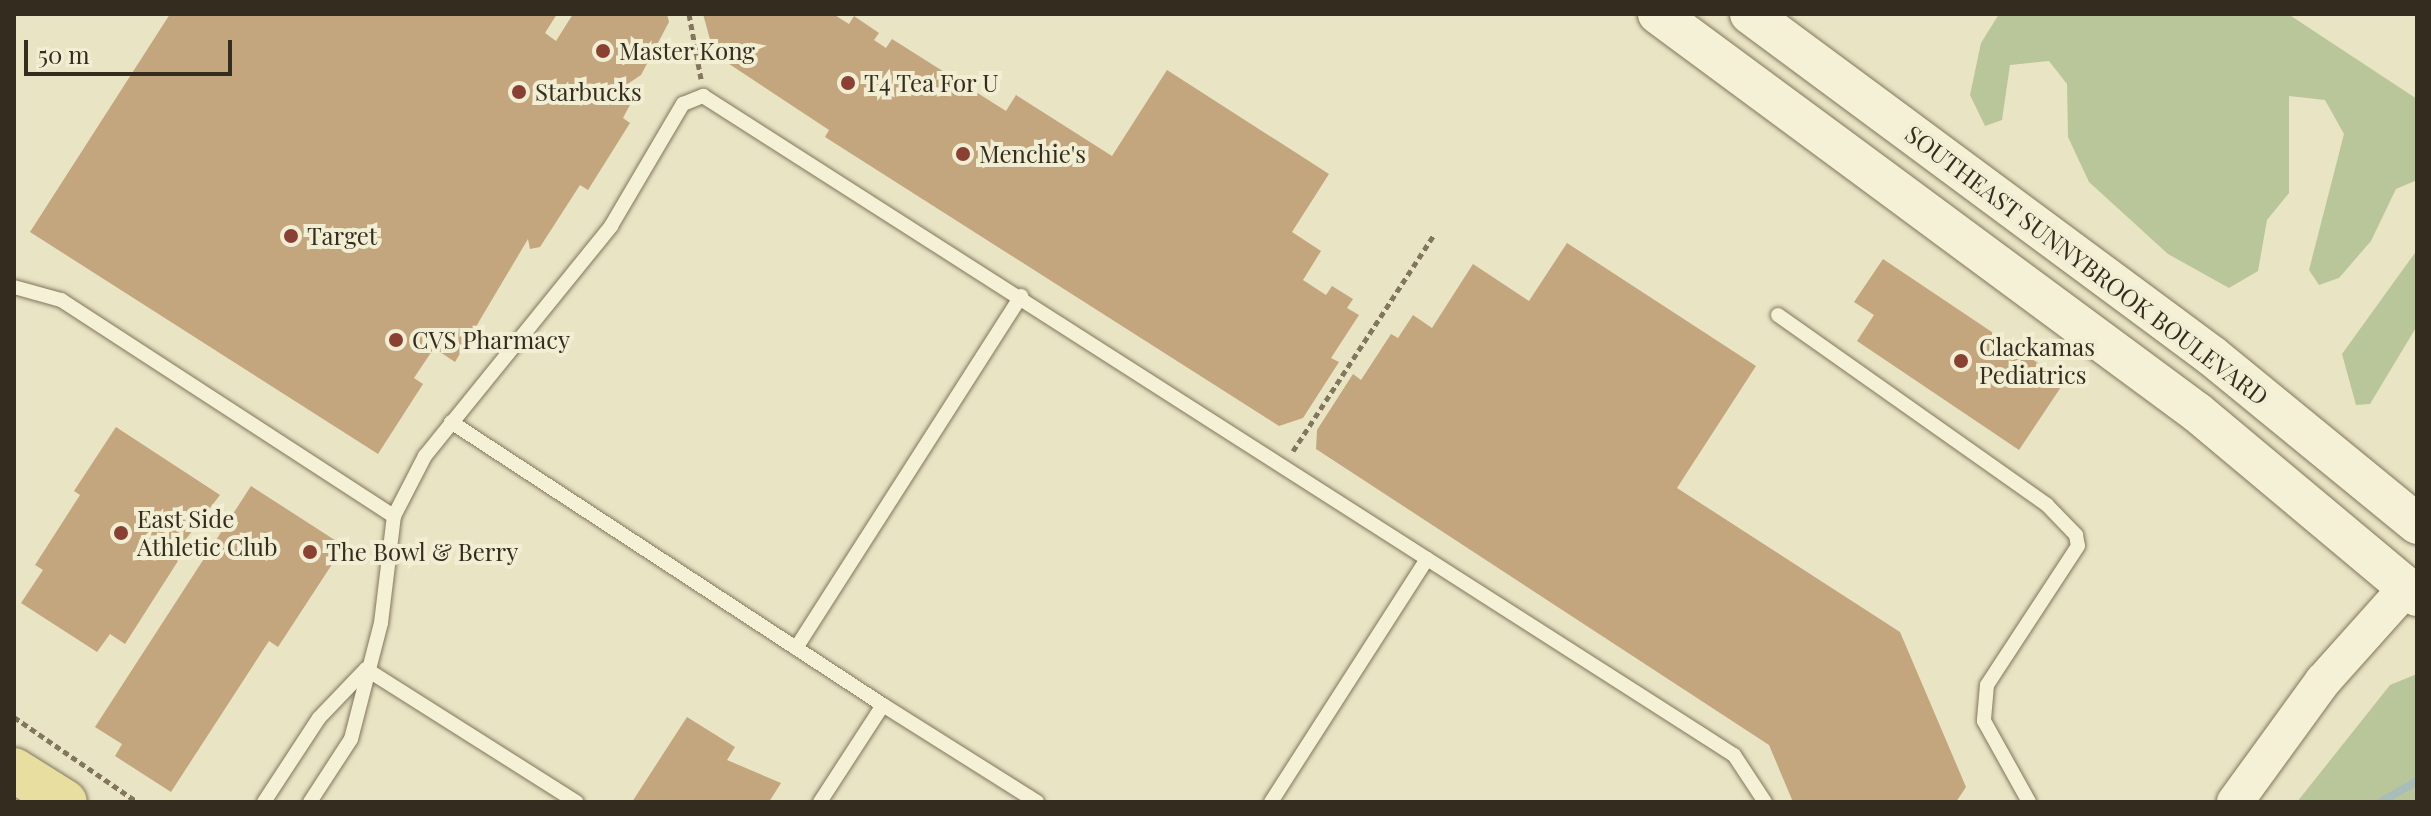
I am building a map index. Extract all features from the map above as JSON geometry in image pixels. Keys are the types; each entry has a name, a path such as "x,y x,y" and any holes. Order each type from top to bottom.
{"main road":[{"path":"1658,14 2209,421 2412,591"},
{"name":"SOUTHEAST SUNNYBROOK BOULEVARD","path":"1750,14 2233,372 2417,524"},
{"path":"14,770 65,802"}],"street":[{"path":"2235,802 2323,681 2412,591"}],"lane":[{"path":"310,802 351,739 366,669 381,623 394,516 451,422 611,226 683,104 703,96 1021,296 1734,755 1765,802"},
{"path":"14,287 61,300 394,516"},
{"path":"796,648 1021,296"},
{"path":"1778,315 2047,505 2076,535 2078,546 1987,685 1984,721 2029,802"},
{"path":"451,422 883,705 1037,802"},
{"path":"1271,802 1427,559"},
{"path":"264,802 319,718 366,669"},
{"path":"366,669 576,802"},
{"path":"820,802 883,705"}],"path":[{"path":"689,14 703,96"},
{"path":"1284,466 1434,235"},
{"path":"14,717 132,792 137,802"}],"green space":[{"path":"1999,14 2288,14 2417,99 2417,180 2396,189 2371,241 2339,278 2319,285 2309,270 2344,134 2325,100 2289,96 2289,193 2267,220 2258,271 2229,288 2168,254 2089,182 2068,137 2067,84 2049,61 2010,65 2002,120 1985,126 1970,95 1981,43"},
{"path":"2417,250 2417,326 2370,404 2356,405 2342,354"},
{"path":"2417,674 2417,802 2297,802 2390,685"}],"building":[{"name":"Target","path":"170,14 557,14 545,33 556,41 573,14 667,14 669,22 641,75 626,85 639,88 623,118 630,123 588,190 580,185 540,247 530,249 528,239 455,362 434,348 414,378 423,384 378,454 30,232"},
{"path":"703,14 833,14 849,24 854,16 879,33 874,40 886,48 892,39 1006,111 1016,95 1112,156 1167,70 1329,174 1292,232 1321,251 1303,280 1326,295 1332,286 1353,299 1347,308 1359,315 1331,358 1339,362 1303,418 1279,426 825,137 829,130 714,54"},
{"path":"1567,243 1756,366 1677,488 1900,632 1966,787 1956,802 1793,802 1769,745 1316,449 1317,430 1353,374 1361,380 1391,334 1398,338 1413,315 1432,328 1473,264 1529,301"},
{"name":"Clackamas Pediatrics","path":"1883,259 2065,381 2019,450 1857,341 1874,315 1854,302"},
{"name":"East Side Athletic Club","path":"116,427 220,495 172,557 178,561 125,644 110,634 97,652 21,603 43,570 35,565 80,495 74,491"},
{"path":"251,486 344,546 278,647 269,641 171,792 115,756 122,744 95,727"},
{"path":"687,717 735,747 727,760 781,783 769,802 632,802"}],"waterway":[{"path":"2381,802 2417,781"}],"place":[{"name":"Master Kong","path":"603,51"},
{"name":"T4 Tea For U","path":"848,83"},
{"name":"Starbucks","path":"519,92"},
{"name":"Menchie's","path":"963,154"},
{"name":"Target","path":"291,236"},
{"name":"CVS Pharmacy","path":"396,340"},
{"name":"Clackamas Pediatrics","path":"1961,361"},
{"name":"East Side Athletic Club","path":"121,533"},
{"name":"The Bowl & Berry","path":"310,552"}]}
